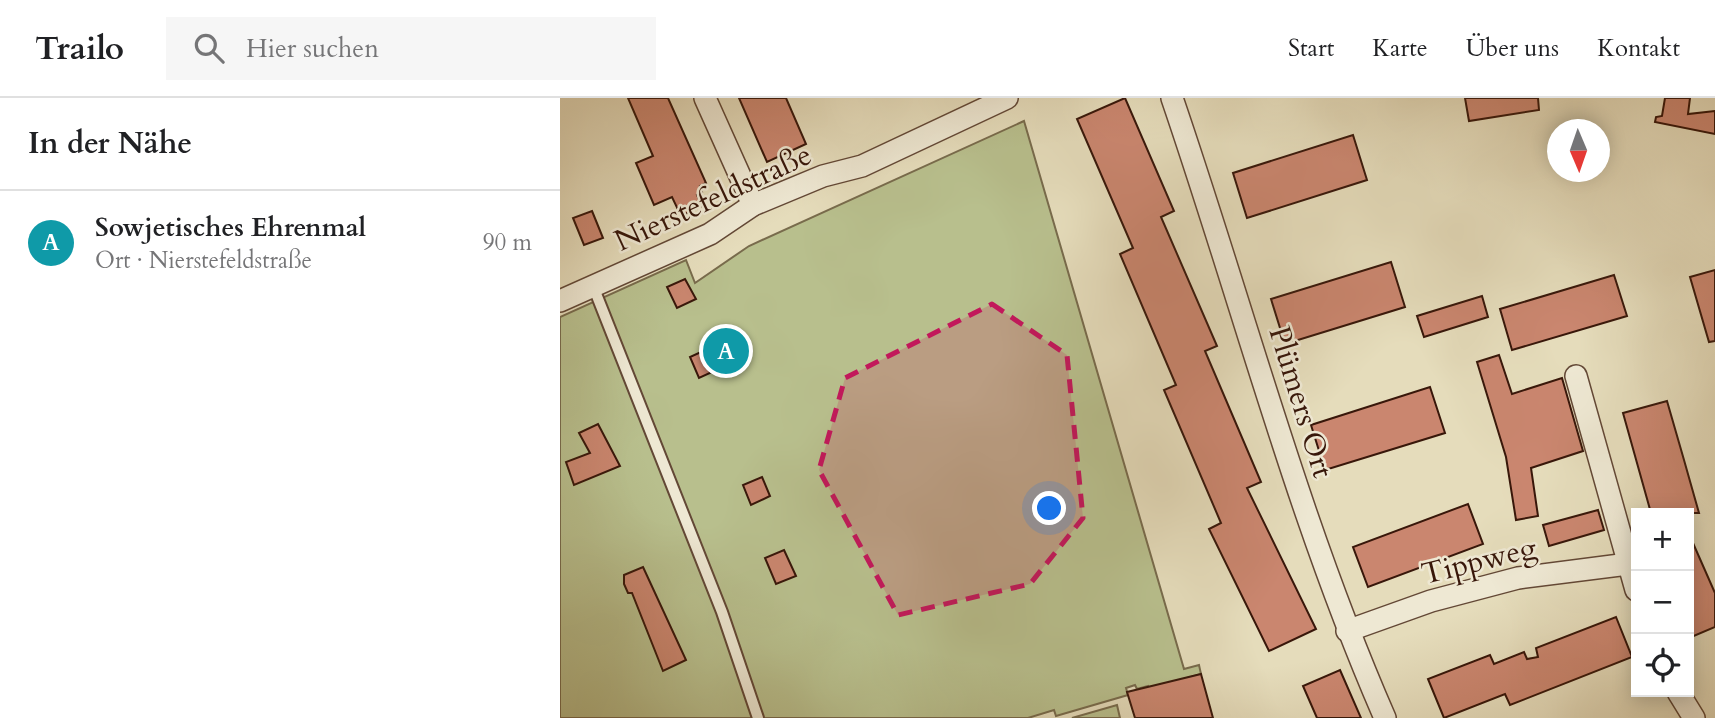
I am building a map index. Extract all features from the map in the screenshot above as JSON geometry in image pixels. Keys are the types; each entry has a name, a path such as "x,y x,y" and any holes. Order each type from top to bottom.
{"street":[{"path":"705,98 753,205"},
{"name":"Nierstefeldstraße","path":"560,301 710,234 753,205 823,176 862,166 978,104 1007,98"},
{"name":"Plümers Ort","path":"1172,98 1305,517 1347,631 1385,718"},
{"path":"1576,376 1631,574"},
{"name":"Tippweg","path":"1347,631 1431,601 1518,578 1628,564"},
{"path":"1681,697 1694,718"}],"lane":[{"path":"593,286 722,612 758,718"}],"highlighted area":[{"path":"992,304 1067,355 1083,518 1030,584 898,615 819,470 845,378"}],"green space":[{"path":"1024,121 1184,669 1199,665 1201,674 1184,679 1154,709 1148,686 1137,689 1135,685 1126,688 1128,695 1056,716 1054,710 1028,718 560,718 560,317 686,260 695,283 749,246"},
{"path":"1117,705 1120,718 1072,718"}],"building":[{"path":"628,98 668,98 706,183 700,186 702,192 697,195 702,206 681,216 672,197 654,205 636,163 653,156"},
{"path":"739,98 786,98 806,144 767,162"},
{"path":"1125,98 1174,211 1161,217 1217,346 1205,351 1261,482 1247,488 1316,629 1269,651 1209,529 1221,523 1164,390 1176,385 1120,254 1133,248 1077,119"},
{"path":"1465,98 1538,98 1539,110 1469,121"},
{"path":"1665,98 1690,98 1688,114 1715,111 1715,134 1655,122 1656,117 1662,116"},
{"path":"1353,135 1367,180 1247,218 1233,173"},
{"path":"592,211 603,238 584,245 573,218"},
{"path":"1391,262 1405,307 1285,344 1271,299"},
{"path":"1715,270 1715,341 1709,342 1690,277"},
{"path":"1614,275 1627,316 1512,350 1500,309"},
{"path":"685,279 696,299 677,308 667,287"},
{"path":"1482,296 1488,317 1424,337 1417,316"},
{"path":"714,346 723,367 699,378 690,357"},
{"path":"1499,355 1512,394 1562,378 1583,451 1531,468 1538,516 1516,520 1506,457 1477,362"},
{"path":"1430,387 1445,433 1325,470 1311,425"},
{"path":"1667,401 1699,513 1694,513 1694,508 1650,508 1623,413"},
{"path":"598,424 620,466 574,485 566,462 590,453 579,433"},
{"path":"762,477 770,496 751,505 743,485"},
{"path":"1468,504 1483,544 1368,587 1353,547"},
{"path":"1598,510 1604,530 1549,546 1543,525"},
{"path":"1694,545 1715,593 1715,627 1694,636"},
{"path":"784,550 796,576 776,584 765,558"},
{"path":"643,567 686,660 663,671 632,593 628,593 624,584 624,575"},
{"path":"1616,617 1631,657 1510,705 1505,694 1444,718 1428,679 1490,655 1494,664 1524,652 1527,659 1538,657 1536,648"},
{"path":"1340,670 1361,718 1317,718 1303,686"},
{"path":"1201,674 1213,718 1135,718 1127,692"}],"place":[{"name":"Sowjetisches Ehrenmal","path":"726,351"}]}
